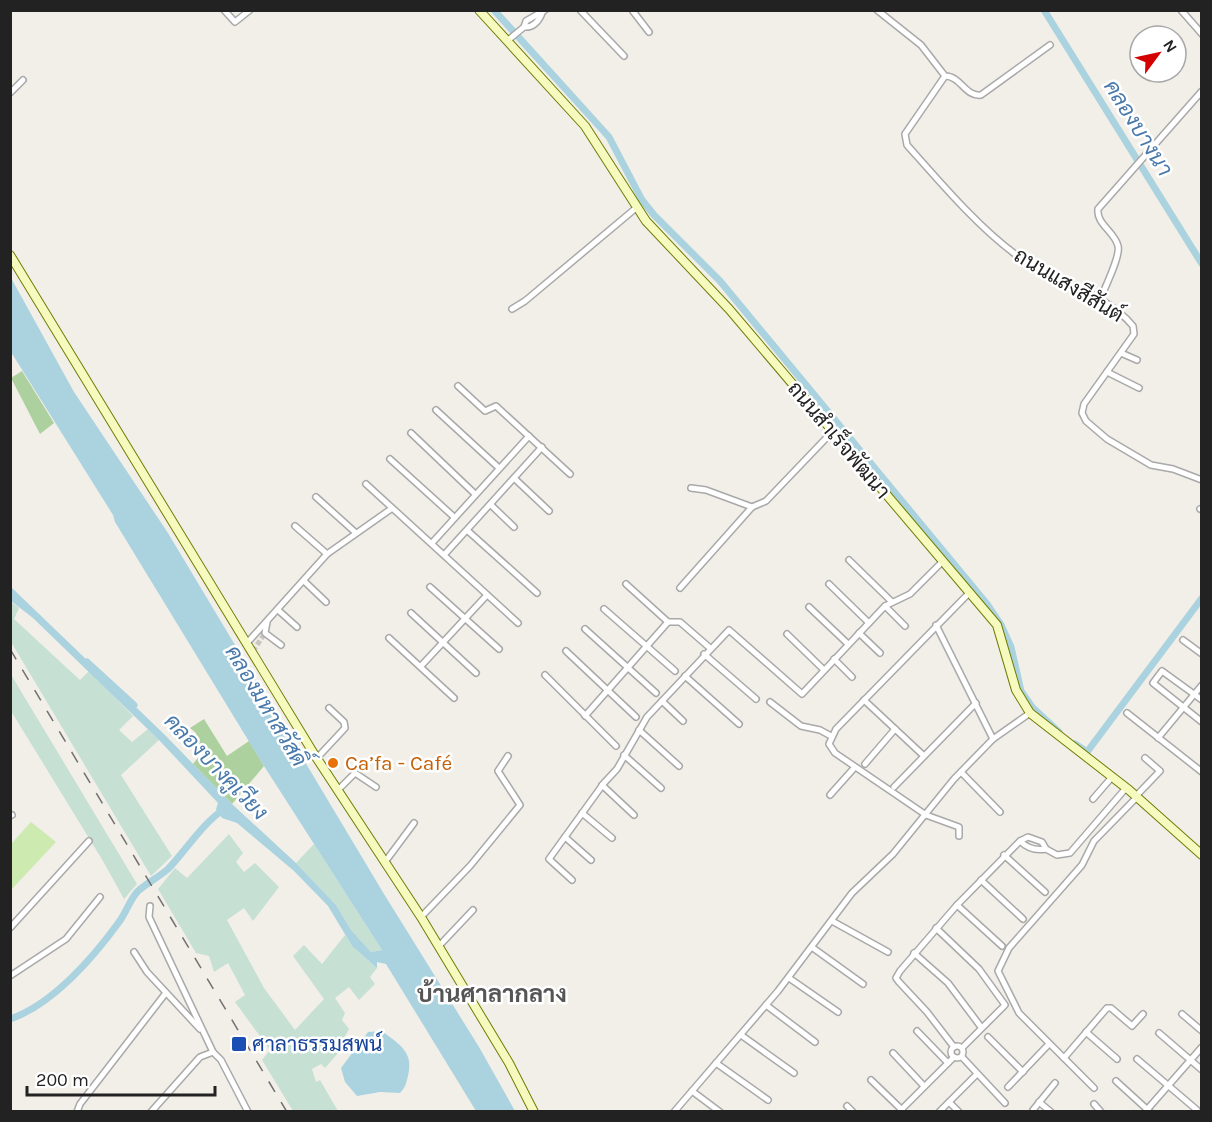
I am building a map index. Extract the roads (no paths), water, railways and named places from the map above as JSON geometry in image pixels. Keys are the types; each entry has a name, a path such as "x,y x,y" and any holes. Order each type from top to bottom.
{"street":[{"path":"224,10 235,22 250,10"},
{"name":"ถนนสำเร็จพัฒนา","path":"479,10 510,39 585,126 636,208 729,309 996,625 1016,690 1030,713 1126,788 1202,855"},
{"path":"580,10 624,56"},
{"path":"632,10 649,32"},
{"path":"877,10 921,45 945,76 957,80 972,94 981,95 1050,45"},
{"path":"1181,10 1202,34"},
{"path":"510,39 523,28 539,20 544,12"},
{"name":"ถนนแสงสีสันต์","path":"945,76 905,134 905,142 972,214 1014,253 1100,300 1133,326 1134,334 1084,404 1082,413 1094,429 1137,458 1202,480"},
{"path":"10,93 23,80"},
{"path":"1100,300 1119,251 1116,241 1100,220 1098,209 1202,91"},
{"path":"512,309 525,301 636,208"},
{"path":"10,255 317,758 439,946 509,1063 534,1112"},
{"path":"1121,353 1137,360"},
{"path":"1107,372 1139,388"},
{"path":"458,386 485,411 496,406 570,474"},
{"path":"436,410 499,468"},
{"path":"680,588 752,507 766,501 832,432"},
{"path":"411,433 476,494"},
{"path":"432,543 529,436"},
{"path":"444,555 542,447"},
{"path":"390,459 454,517"},
{"path":"514,478 549,511"},
{"path":"366,484 518,623"},
{"path":"692,488 706,490 752,507"},
{"path":"316,497 356,533"},
{"path":"491,505 514,527"},
{"path":"248,643 260,626 267,622 327,554 391,508"},
{"path":"296,526 327,554"},
{"path":"468,531 537,592"},
{"path":"849,560 892,603"},
{"path":"572,880 549,859 602,785 617,769 639,730 704,654 729,630 802,694 885,606 909,594 942,562"},
{"path":"304,581 326,602"},
{"path":"626,584 668,622 680,622 710,648"},
{"path":"829,584 869,623"},
{"path":"430,587 499,649"},
{"path":"959,836 959,826 926,815 830,749 831,736 970,592"},
{"path":"421,666 487,595"},
{"path":"885,606 905,626"},
{"path":"809,607 848,644"},
{"path":"604,609 675,670"},
{"path":"278,610 297,627"},
{"path":"411,613 476,673"},
{"path":"267,622 265,633 281,645"},
{"path":"585,716 668,622"},
{"path":"936,626 993,739"},
{"path":"585,630 656,693"},
{"path":"859,633 880,652"},
{"path":"788,634 824,670"},
{"path":"389,638 454,698"},
{"path":"1183,640 1202,654"},
{"path":"566,651 636,717"},
{"path":"704,654 756,699"},
{"path":"834,659 852,677"},
{"path":"1202,700 1162,671 1153,683 1202,722"},
{"path":"544,675 616,746"},
{"path":"686,676 739,724"},
{"path":"1158,738 1202,685"},
{"path":"864,700 924,756"},
{"path":"662,701 683,721"},
{"path":"770,702 801,726 820,730 831,736"},
{"path":"894,787 976,703"},
{"path":"317,758 345,728 344,722 329,708"},
{"path":"674,1112 789,978 852,893 893,854 961,772 993,739 1030,713"},
{"path":"1127,713 1202,772"},
{"path":"865,764 896,729"},
{"path":"639,730 679,766"},
{"path":"624,755 661,788"},
{"path":"421,917 470,866 520,805 498,771 508,756"},
{"path":"1094,1088 1015,1008 998,971 1001,959 1082,866 1094,841 1160,771 1145,758"},
{"path":"830,795 855,767"},
{"path":"961,772 1000,812"},
{"path":"338,790 355,773 376,787"},
{"path":"1093,799 1112,777"},
{"path":"602,785 634,815"},
{"path":"962,1048 954,1047 897,978 914,953 936,928 1020,841 1026,847 1046,849 1057,855 1070,853 1126,788"},
{"path":"582,813 612,838"},
{"path":"385,862 414,823"},
{"path":"565,837 591,860"},
{"path":"10,928 89,841"},
{"path":"1004,855 1045,892"},
{"path":"981,880 1023,920"},
{"path":"10,976 66,939 100,897"},
{"path":"957,905 1002,946"},
{"path":"150,906 149,917 188,995 203,1032 213,1052 221,1060 248,1112"},
{"path":"439,946 473,910"},
{"path":"832,921 888,952"},
{"path":"936,928 979,969 1005,1005 962,1048 962,1057 1005,1103"},
{"path":"813,948 862,984"},
{"path":"134,952 165,994 203,1032"},
{"path":"914,953 948,983 981,1027"},
{"path":"789,978 838,1012"},
{"path":"77,1112 80,1104 165,994"},
{"path":"766,1005 815,1042"},
{"path":"1064,1058 1107,1008 1111,1008 1132,1026 1143,1014"},
{"path":"1182,1014 1202,1031"},
{"path":"917,1031 948,1063"},
{"path":"1086,1032 1117,1059"},
{"path":"1159,1033 1202,1070"},
{"path":"741,1035 794,1073"},
{"path":"988,1037 1023,1071"},
{"path":"1008,1087 1049,1044"},
{"path":"954,1047 951,1052 954,1057"},
{"path":"1116,1082 1148,1111 1202,1047"},
{"path":"151,1112 200,1057 213,1052"},
{"path":"893,1053 923,1085"},
{"path":"871,1080 900,1110 954,1057 962,1057"},
{"path":"1137,1059 1197,1110"},
{"path":"716,1063 768,1100"},
{"path":"939,1112 977,1074"},
{"path":"1033,1110 1055,1083"},
{"path":"692,1091 720,1112"},
{"path":"949,1102 959,1112"},
{"path":"1039,1102 1050,1112"},
{"path":"1094,1104 1101,1112"},
{"path":"847,1106 853,1112"}],"water":[{"name":"คลองมหาสวัสดิ์","path":"10,276 74,392 168,533 384,894 479,1047 515,1111 476,1111 386,964 377,962 377,968 352,946 328,906 294,871 237,823 222,818 216,809 218,803 159,740 33,618 11,601 11,587 165,735 232,804 296,863 336,905 351,930 371,952 382,950 264,766 115,522 113,515 11,352"},
{"path":"382,1031 400,1045 407,1055 409,1068 405,1086 400,1093 380,1092 357,1096 345,1082 341,1068 368,1032"}],"waterway":[{"path":"494,10 609,137 642,200 654,215 720,281 987,604 1001,625 1011,647 1021,691 1032,707 1059,732"},
{"name":"คลองบางนา","path":"1044,10 1202,264"},
{"path":"1075,744 1087,752 1202,598"},
{"name":"คลองบางคูเวียง","path":"87,662 134,705"},
{"path":"10,1019 41,1003 70,979 109,936 138,891 168,869 201,830 224,809"}],"tunnel":[{"path":"253,651 265,633"}],"railway":[{"path":"10,649 287,1112"}],"place":[{"name":"Ca’fa - Café","path":"333,763"},
{"name":"ศาลาธรรมสพน์","path":"239,1044"}],"district":[{"name":"บ้านศาลากลาง","path":"492,994"}]}
